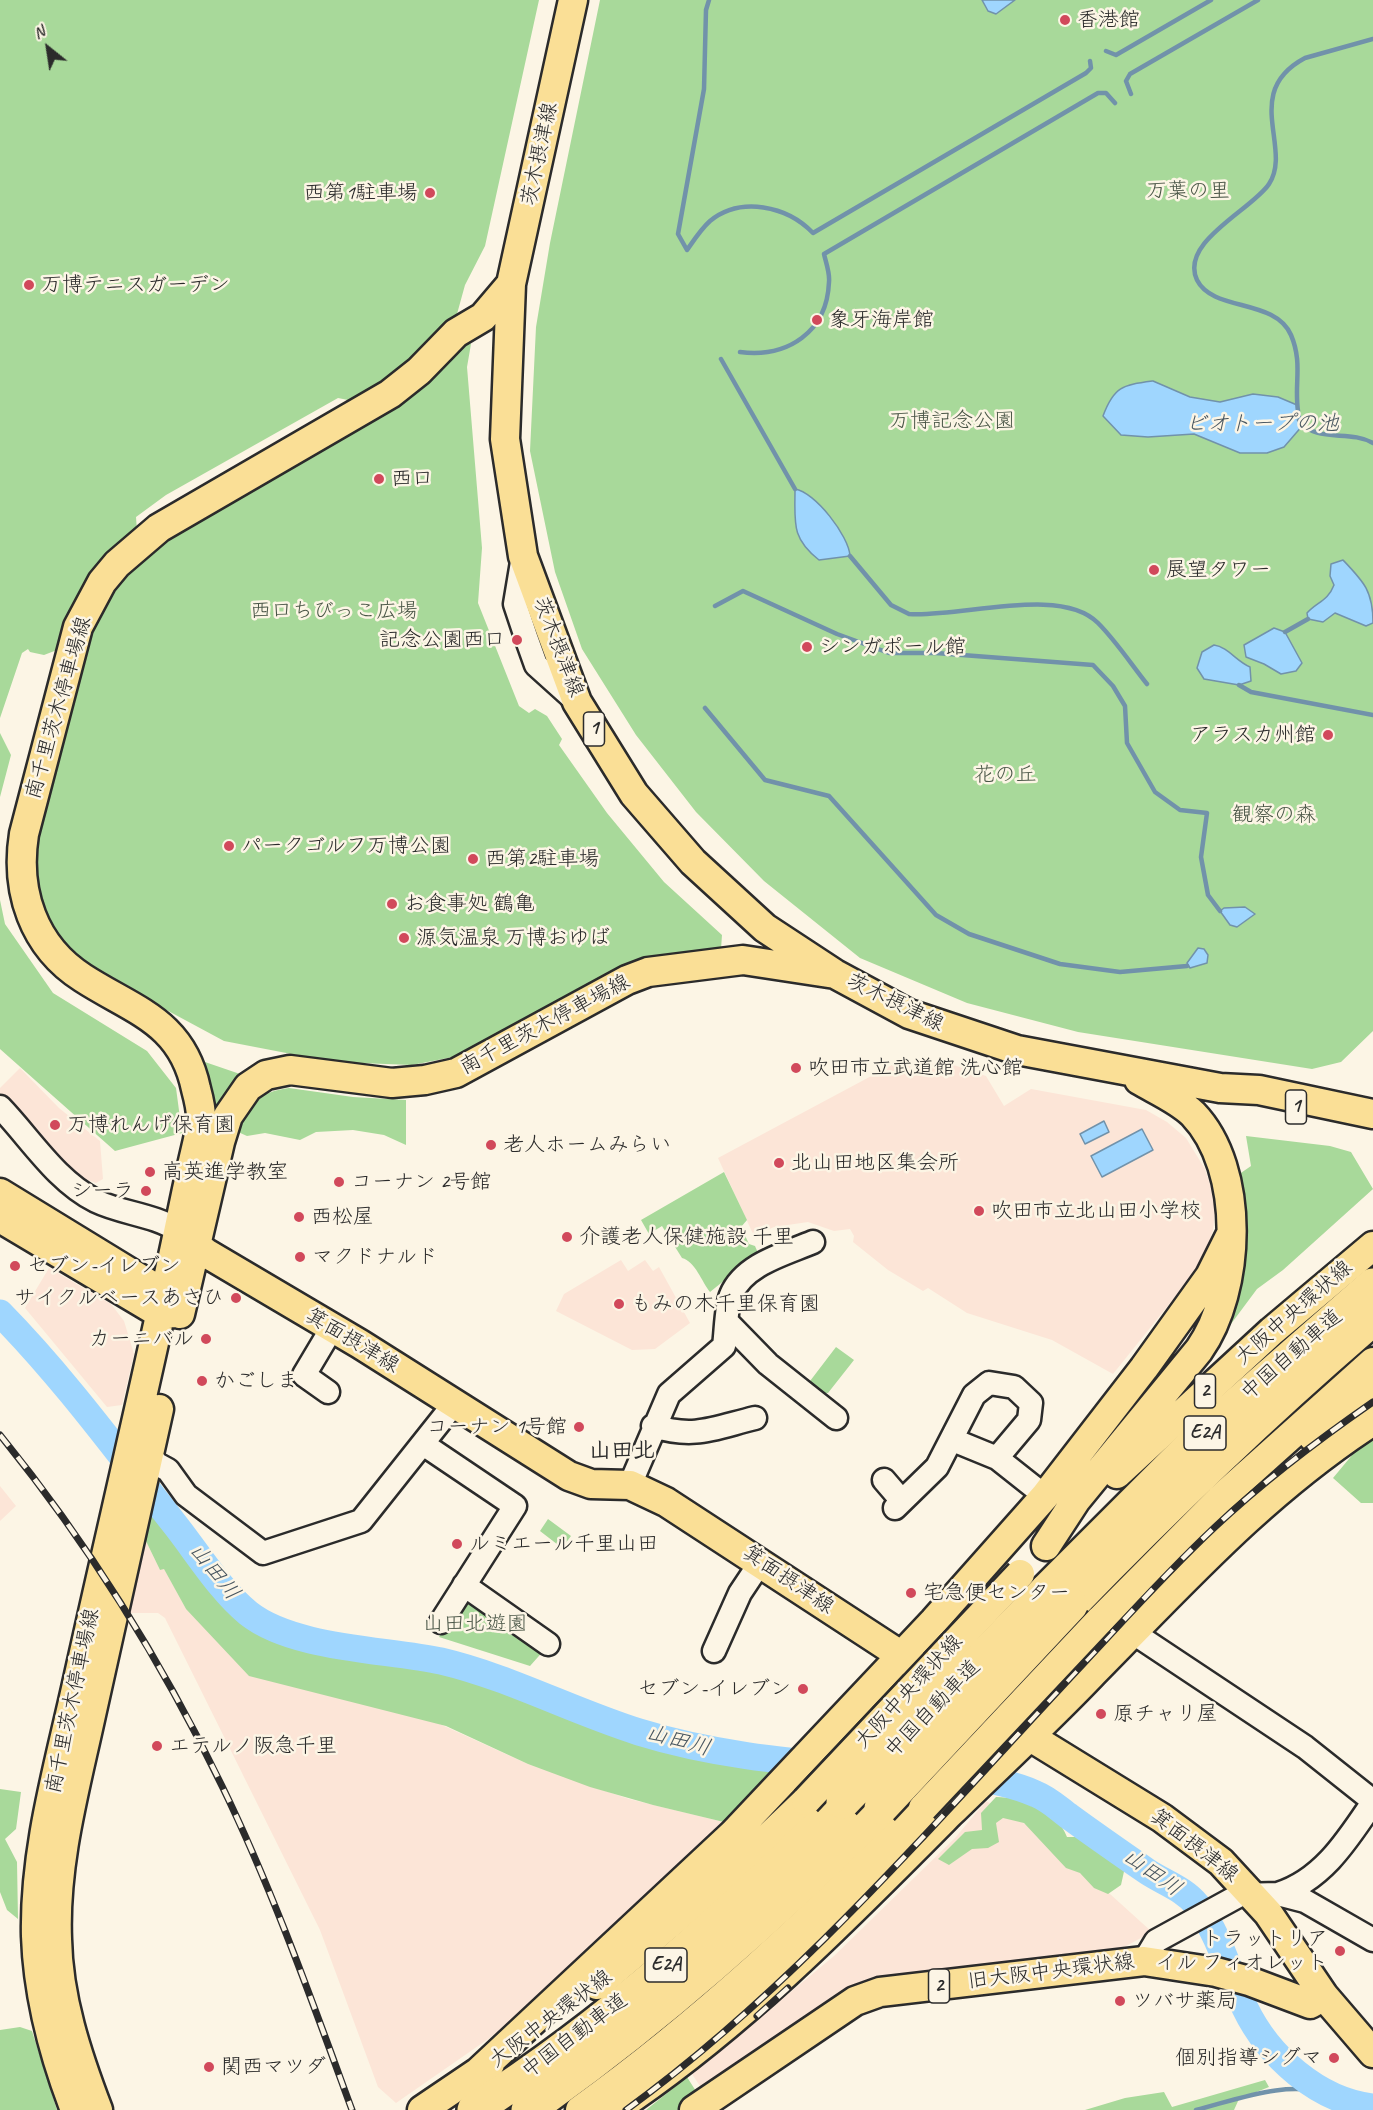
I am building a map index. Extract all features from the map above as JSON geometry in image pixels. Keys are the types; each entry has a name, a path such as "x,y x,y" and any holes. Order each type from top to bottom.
{"highway":[{"name":"中国自動車道","path":"474,2110 571,2041 673,1960 730,1911 843,1802 1046,1590 1203,1434 1373,1285"},
{"name":"中国自動車道","path":"528,2110 587,2068 691,1986 820,1869 881,1808 1046,1590 1179,1494 1293,1388 1373,1319"}],"main road":[{"name":"茨木摂津線","path":"573,0 511,284 506,439 523,556 577,702 634,794 693,862 765,928 835,974 909,1014 1017,1050 1220,1088 1259,1090 1373,1114"},
{"name":"南千里茨木停車場線","path":"188,1239 201,1122 196,1086 189,1064 173,1036 157,1020 82,978 62,963 35,926 22,885 20,860 24,834 78,627 102,582 137,545 159,528 390,394 419,371 456,333 483,317 511,284"},
{"name":"南千里茨木停車場線","path":"188,1239 228,1116 248,1087 266,1075 290,1070 392,1083 425,1080 456,1073 627,980 648,972 754,960 835,974"},
{"path":"1046,1546 1076,1500 1204,1344 1224,1296 1231,1234 1227,1184 1215,1144 1191,1112 1122,1070"},
{"name":"茨木摂津線","path":"1220,1088 1230,1094 1373,1125"},
{"path":"0,1193 169,1307"},
{"path":"0,1218 169,1307"},
{"path":"475,2075 668,1896 778,1787 901,1656 1045,1496 1210,1276 1231,1234"},
{"path":"169,1307 188,1239"},
{"name":"箕面摂津線","path":"188,1239 575,1479 591,1484 630,1485 666,1502 901,1656 1021,1746 1181,1830 1265,1894 1268,1913 1324,1996"},
{"name":"大阪中央環状線","path":"422,2110 475,2075 590,1991 739,1865 806,1801 1046,1590 1046,1546 1196,1399 1373,1246"},
{"name":"南千里茨木停車場線","path":"98,2110 73,2040 64,2000 57,1941 57,1888 137,1459 169,1307"},
{"path":"580,2110 650,2057 772,1955 923,1808 1140,1578 1220,1499 1373,1362"},
{"path":"1140,1578 1373,1390"},
{"path":"614,2110 719,2030 795,1965 875,1890 1021,1746 1244,1520 1299,1475 1373,1421"},
{"name":"南千里茨木停車場線","path":"75,2110 52,2046 43,2004 36,1935 39,1863 137,1459"},
{"name":"旧大阪中央環状線","path":"694,2110 855,2001 880,1992 1144,1961 1166,1962 1216,1972 1249,1981 1310,2004 1324,1996"},
{"path":"1324,1996 1373,2053"}],"street":[{"path":"0,1107 78,1191 99,1203 165,1222 188,1239"},
{"path":"630,1485 653,1426 669,1394 724,1346 730,1296 743,1278 761,1264 813,1242"},
{"path":"728,1323 768,1364 836,1418"},
{"path":"328,1392 304,1375 333,1328"},
{"path":"884,1480 899,1504 937,1467 953,1440 974,1395 989,1383 1014,1387 1031,1403 1029,1420 997,1458"},
{"path":"137,1459 168,1470 186,1496 263,1552 362,1521 454,1404"},
{"path":"653,1426 676,1434 695,1433 755,1418"},
{"path":"953,1440 997,1458 1045,1496"},
{"path":"423,1444 515,1506 441,1622"},
{"path":"714,1651 740,1593 760,1563"},
{"path":"464,1585 549,1644"},
{"path":"1132,1632 1305,1747 1373,1802 1332,1860 1299,1885 1265,1894 1232,1897 1152,1944 1144,1961"},
{"path":"1265,1894 1315,1905 1373,1940"}],"shaded area":[{"name":"吹田市立北山田小学校","path":"905,1058 915,1074 939,1060 986,1076 1004,1106 1031,1089 1146,1110 1167,1122 1186,1138 1205,1169 1216,1202 1213,1230 1203,1262 1113,1374 1052,1340 967,1313 928,1288 923,1291 888,1270 853,1242 854,1236 850,1229 834,1231 808,1222 774,1227 754,1236 718,1158"},
{"name":"万博れんげ保育園","path":"20,1068 59,1108 100,1141 103,1179 96,1183 74,1175 0,1093 0,1088"},
{"name":"もみの木千里保育園","path":"621,1260 628,1271 645,1260 653,1271 659,1267 690,1323 655,1349 632,1350 556,1311 564,1294"},
{"path":"49,1268 111,1304 124,1321 134,1354 122,1405 107,1407 25,1308"},
{"path":"0,1486 16,1506 0,1521"},
{"path":"144,1537 160,1570 164,1568 186,1609 528,1764 629,1799 728,1823 530,2005 491,2037 396,2103 378,2087 320,1930 165,1618 158,1613 130,1613"},
{"path":"986,1801 1047,1837 1152,1932 1115,1952 860,1982 704,2092 692,2074 834,1956 955,1838"}],"green space":[{"path":"0,0 539,0 485,246 465,285 457,314 382,386 348,400 338,398 166,495 136,517 137,531 108,552 76,600 57,650 44,655 30,652 28,649 22,653 0,718"},
{"name":"万博記念公園","path":"600,0 1373,0 1373,1031 1341,1062 1312,1069 1078,1032 967,1003 860,958 764,881 696,812 636,735 582,649 555,572 530,451 536,327 550,243"},
{"name":"西口ちびっこ広場","path":"464,340 471,344 467,367 482,548 478,603 519,706 529,713 535,709 547,716 562,739 559,745 607,813 664,882 722,935 721,949 453,1057 412,1065 333,1062 224,1041 120,985 77,957 54,929 35,891 31,860 87,639 123,573 158,541"},
{"path":"0,733 11,755 0,797"},
{"path":"0,900 5,924 53,993 147,1051 176,1088 182,1133 115,1151 0,1049"},
{"path":"202,1061 240,1074 240,1080 216,1118"},
{"path":"289,1088 353,1097 406,1100 406,1145 384,1135 353,1130 316,1132 300,1140 265,1133 247,1136 238,1132 245,1114 256,1101 271,1092"},
{"path":"1246,1136 1330,1146 1351,1152 1373,1189 1283,1270 1257,1289 1228,1328 1218,1335 1235,1177 1251,1166"},
{"path":"724,1172 747,1220 741,1227 749,1244 755,1246 758,1253 710,1292 691,1263 682,1258 662,1226 649,1234 641,1220"},
{"path":"836,1347 854,1360 828,1393 815,1393 807,1385"},
{"path":"1373,1430 1373,1503 1361,1503 1333,1478"},
{"path":"152,1508 198,1568 235,1611 248,1622 269,1633 290,1641 454,1674 483,1682 621,1735 718,1760 781,1770 728,1823 590,1787 528,1764 446,1726 249,1676 186,1609 164,1569 160,1570 144,1537"},
{"path":"548,1519 571,1536 562,1548 540,1531"},
{"name":"山田北遊園","path":"467,1591 546,1648 530,1666 439,1637"},
{"path":"0,1789 21,1792 16,1829 5,1839 17,1862 18,1919 7,1910 0,1892"},
{"path":"996,1797 1028,1802 1038,1806 1055,1819 1067,1837 1090,1837 1102,1846 1104,1854 1125,1867 1121,1885 1108,1894 1094,1888 1080,1873 1066,1868 1024,1823 1003,1818 996,1823 999,1842 988,1848 972,1849 949,1865 938,1859 965,1832 982,1830 981,1813"},
{"path":"20,2027 32,2031 57,2110 0,2110 0,2030"},
{"path":"687,2077 699,2096 677,2110 646,2110"},
{"path":"1265,2080 1269,2087 1239,2099 1234,2110 1085,2110 1125,2098 1164,2092 1172,2107"}],"water":[{"path":"982,0 1015,0 996,14 988,11"},
{"name":"ビオトープの池","path":"1153,381 1190,397 1220,402 1253,394 1278,397 1297,405 1303,425 1284,447 1267,453 1240,453 1194,434 1148,437 1121,435 1103,416 1111,398 1127,386"},
{"path":"795,489 812,498 830,516 844,538 850,556 819,560 803,544 796,529"},
{"path":"1343,560 1362,581 1369,595 1373,623 1366,626 1335,613 1323,622 1308,619 1307,613 1332,590 1334,585 1330,576 1331,564"},
{"path":"1274,628 1285,632 1302,663 1296,671 1281,674 1246,657 1244,645"},
{"path":"1214,645 1224,648 1250,667 1251,681 1239,685 1204,679 1197,668 1202,652"},
{"path":"1245,907 1255,914 1237,927 1230,925 1220,911 1224,908"},
{"path":"1198,948 1204,949 1208,955 1207,963 1190,968 1187,963"},
{"path":"1104,1121 1109,1132 1085,1144 1080,1134"},
{"path":"1142,1129 1153,1150 1102,1177 1091,1156"}],"waterway":[{"path":"709,0 706,10 704,89 678,234 687,250 710,221 722,213 749,207 777,211 790,216 813,233 1086,73 1091,68 1090,61"},
{"path":"1106,51 1116,55 1211,0"},
{"path":"1131,94 1126,81 1130,74 1258,0"},
{"path":"1298,411 1297,355 1291,335 1283,323 1272,315 1216,297 1205,290 1197,280 1194,266 1198,252 1208,240 1220,227 1261,194 1269,184 1275,170 1276,154 1272,103 1276,87 1286,72 1305,58 1373,39"},
{"path":"740,352 774,351 789,346 813,328 827,300 829,279 824,254 1098,93 1106,93 1115,103"},
{"path":"721,359 795,489"},
{"path":"1299,420 1314,432 1354,437 1373,443"},
{"path":"850,556 891,605 909,614 1035,605 1060,606 1081,612 1105,630 1147,684"},
{"path":"715,606 743,591 837,634 889,653 936,653 1093,665 1113,686 1125,706 1127,743 1155,792 1180,810 1207,813 1201,857 1208,895 1220,911"},
{"path":"1285,632 1308,619"},
{"path":"1239,685 1251,692 1373,715"},
{"path":"705,708 765,780 829,796 936,915 969,934 1060,964 1120,972 1187,966"},
{"name":"山田川","path":"0,1313 89,1415 227,1593 248,1613 267,1625 314,1641 441,1661 466,1668 614,1724 666,1740 746,1756 856,1768"},
{"name":"山田川","path":"966,1776 1011,1785 1041,1796 1148,1872 1186,1895 1197,1905 1212,1929 1245,2008 1255,2026 1281,2059 1314,2086 1333,2096 1373,2107"},
{"path":"1196,2110 1246,2096 1281,2090 1298,2089 1332,2095"}],"railway":[{"path":"626,2110 749,2010 808,1955 919,1841 1147,1595 1215,1527 1292,1462 1373,1402"},
{"path":"0,1435 93,1560 148,1649 199,1740 241,1826 275,1906 352,2110"},
{"path":"757,2016 788,1988"}],"place":[{"name":"香港館","path":"1065,20"},
{"name":"西第1駐車場","path":"430,193"},
{"name":"万博テニスガーデン","path":"29,285"},
{"name":"象牙海岸館","path":"817,320"},
{"name":"西口","path":"379,479"},
{"name":"展望タワー","path":"1154,570"},
{"name":"記念公園西口","path":"517,640"},
{"name":"シンガポール館","path":"807,647"},
{"name":"アラスカ州館","path":"1328,735"},
{"name":"パークゴルフ万博公園","path":"229,846"},
{"name":"西第2駐車場","path":"473,859"},
{"name":"お食事処 鶴亀","path":"392,904"},
{"name":"源気温泉 万博おゆば","path":"404,938"},
{"name":"吹田市立武道館 洗心館","path":"796,1068"},
{"name":"万博れんげ保育園","path":"55,1125"},
{"name":"老人ホームみらい","path":"491,1145"},
{"name":"北山田地区集会所","path":"779,1163"},
{"name":"高英進学教室","path":"150,1172"},
{"name":"コーナン 2号館","path":"339,1182"},
{"name":"シーラ","path":"146,1191"},
{"name":"吹田市立北山田小学校","path":"979,1211"},
{"name":"西松屋","path":"299,1217"},
{"name":"介護老人保健施設 千里","path":"567,1237"},
{"name":"マクドナルド","path":"300,1257"},
{"name":"セブン‐イレブン","path":"15,1266"},
{"name":"サイクルベースあさひ","path":"236,1298"},
{"name":"もみの木千里保育園","path":"619,1304"},
{"name":"カーニバル","path":"206,1339"},
{"name":"かごしま","path":"202,1381"},
{"name":"コーナン 1号館","path":"579,1427"},
{"name":"ルミエール千里山田","path":"457,1544"},
{"name":"宅急便センター","path":"911,1593"},
{"name":"セブン-イレブン","path":"803,1689"},
{"name":"原チャリ屋","path":"1101,1714"},
{"name":"エテルノ阪急千里","path":"157,1746"},
{"name":"トラットリア イル フィオレット","path":"1340,1951"},
{"name":"ツバサ薬局","path":"1120,2001"},
{"name":"個別指導シグマ","path":"1334,2058"},
{"name":"関西マツダ","path":"209,2067"}],"district":[{"name":"山田北","path":"622,1451"}],"park label":[{"name":"万葉の里","path":"1188,191"},
{"name":"花の丘","path":"1005,775"},
{"name":"観察の森","path":"1274,815"}]}
